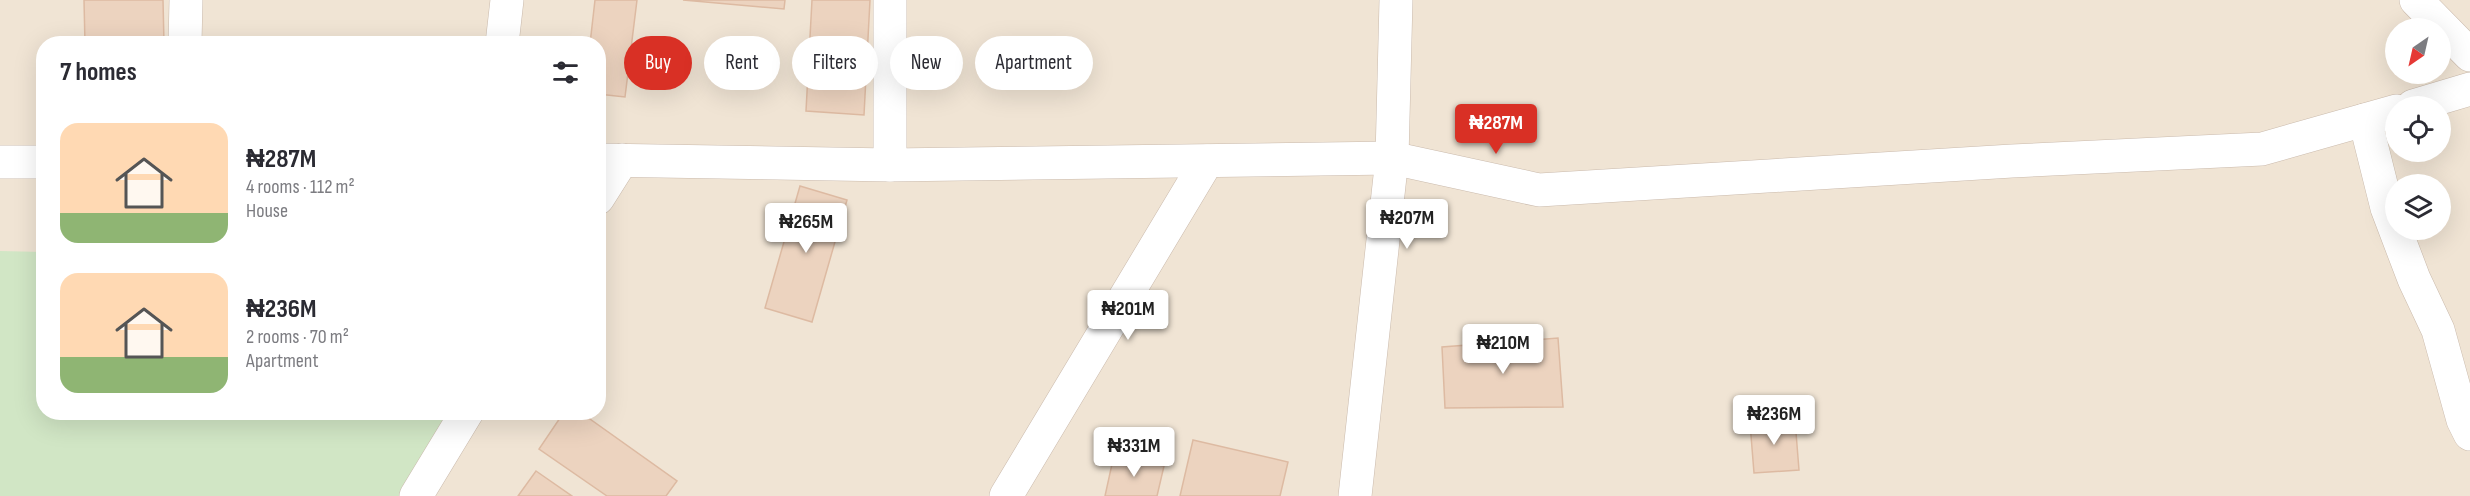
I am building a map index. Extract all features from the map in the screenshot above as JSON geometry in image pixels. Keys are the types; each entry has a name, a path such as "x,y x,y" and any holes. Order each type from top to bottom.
{"street":[{"path":"185,36 186,0"},
{"path":"503,36 507,0"},
{"path":"890,0 890,165"},
{"path":"1355,496 1392,158 1396,0"},
{"path":"2416,0 2470,55"},
{"path":"2449,96 2470,90"},
{"path":"610,160 890,165 1392,158 1539,190 2012,161 2262,149 2385,114"},
{"path":"2365,120 2387,208 2414,279 2438,330 2463,420 2470,434"},
{"path":"1006,496 1207,161"},
{"path":"0,162 36,162"},
{"path":"416,496 462,420"}],"shaded area":[{"path":"0,0 2470,0 2470,496 425,496 471,420 606,420 606,36 36,36 36,301 0,304"}],"green space":[{"path":"0,251 36,252 36,420 471,420 425,496 0,496"}],"building":[{"path":"84,0 163,0 164,36 85,36"},
{"path":"595,0 637,0 633,36 624,36 625,97 606,95 606,36 591,36"},
{"path":"683,0 785,0 784,9"},
{"path":"812,0 870,0 868,36 810,36"},
{"path":"807,90 865,90 864,115 806,111"},
{"path":"800,186 847,200 812,322 765,308"},
{"path":"1558,338 1563,407 1445,408 1442,347"},
{"path":"559,420 591,420 677,481 666,496 607,496 539,449"},
{"path":"1795,420 1799,470 1754,473 1750,423"},
{"path":"1193,440 1288,462 1280,496 1180,496"},
{"path":"1114,455 1164,466 1157,496 1105,496"},
{"path":"536,471 572,496 518,496"}]}
